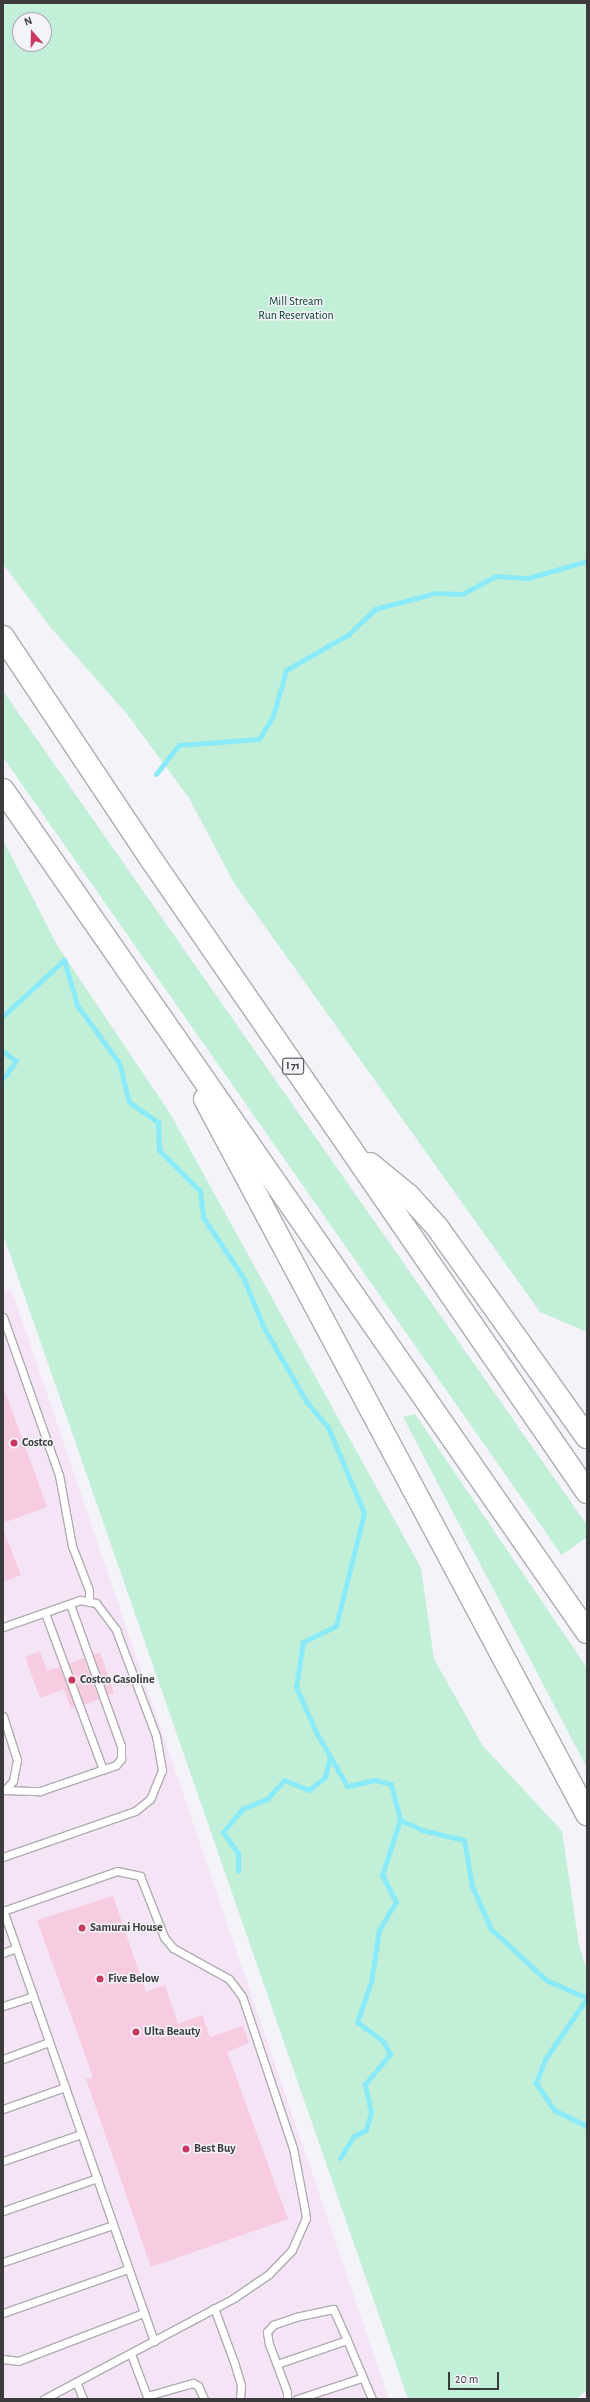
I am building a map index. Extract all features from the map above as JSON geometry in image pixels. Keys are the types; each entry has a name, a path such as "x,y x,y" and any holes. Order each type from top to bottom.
{"highway":[{"name":"I 71","path":"3,637 351,1149 587,1492"},
{"path":"3,790 155,1006 587,1632"},
{"path":"155,1006 587,1814"},
{"path":"351,1149 408,1195 437,1227 587,1437"}],"lane":[{"path":"3,1317 58,1474 72,1546 89,1590 89,1602"},
{"path":"3,1627 80,1600 96,1603 116,1630 153,1728 161,1754 162,1770 157,1786 150,1799 135,1811 3,1857"},
{"path":"4,1790 40,1791 116,1765 121,1759 121,1746 70,1604"},
{"path":"45,1613 103,1770"},
{"path":"3,1716 18,1760 13,1781 4,1790"},
{"path":"44,2399 77,2384 214,2308 269,2274 292,2250 306,2218 293,2148 242,1996 229,1979 172,1948 164,1937 144,1882 134,1873 126,1871 108,1874 3,1910 154,2341"},
{"path":"3,1953 16,1948"},
{"path":"3,2006 33,1996"},
{"path":"3,2059 49,2042"},
{"path":"3,2109 65,2087"},
{"path":"3,2161 81,2134"},
{"path":"3,2211 97,2178"},
{"path":"3,2262 113,2225"},
{"path":"3,2313 128,2269"},
{"path":"214,2308 241,2385 240,2399"},
{"path":"287,2399 287,2392 276,2364 267,2332 273,2326 296,2317 333,2309 347,2340 361,2378 372,2399"},
{"path":"3,2359 18,2360 144,2313"},
{"path":"276,2364 347,2340"},
{"path":"131,2354 147,2397 193,2383 198,2386 204,2399"},
{"path":"298,2399 361,2378"},
{"path":"77,2384 83,2399"}],"shaded area":[{"path":"3,1290 12,1291 389,2399 3,2399"}],"green space":[{"name":"Mill Stream Run Reservation","path":"3,3 587,3 587,1332 540,1312 234,883 189,798 127,714 51,628 3,564"},
{"path":"3,691 587,1525 587,1537 562,1555 3,757"},
{"path":"3,840 57,945 171,1115 421,1568 434,1659 483,1746 562,1831 579,1945 587,1970 587,2390 576,2399 408,2399 3,1234"},
{"path":"415,1414 587,1668 587,1768 403,1417"}],"building":[{"name":"Costco","path":"3,1386 47,1507 3,1523"},
{"path":"3,1529 21,1575 3,1582"},
{"path":"40,1651 47,1671 60,1667 75,1707 71,1709 64,1689 40,1698 25,1657"},
{"path":"100,1652 114,1693 108,1695 93,1655"},
{"path":"84,1658 99,1699 84,1705 69,1663"},
{"name":"Best Buy","path":"113,1896 146,1992 165,1985 178,2024 202,2015 210,2037 243,2026 249,2043 227,2052 288,2219 151,2267 86,2079 93,2077 37,1920"}],"waterway":[{"path":"156,774 179,745 259,739 273,716 286,670 349,634 375,609 435,593 462,594 496,576 528,578 587,561"},
{"path":"3,1016 64,960 77,1005 119,1063 129,1102 158,1122 159,1150 200,1191 203,1217 243,1277 264,1328 306,1401 328,1427 364,1513 336,1626 303,1642 296,1687 316,1732 347,1786 375,1780 391,1784 400,1820 422,1830 464,1840 472,1886 491,1929 546,1980 587,1998 545,2059 536,2083 554,2110 587,2126"},
{"path":"3,1051 16,1061 3,1078"},
{"path":"238,1871 238,1853 223,1832 242,1809 267,1799 284,1780 309,1790 325,1777 330,1756"},
{"path":"340,2158 354,2136 366,2130 371,2113 365,2084 390,2054 383,2041 357,2022 371,1982 379,1930 396,1902 382,1875 400,1820"}],"place":[{"name":"Costco","path":"14,1443"},
{"name":"Costco Gasoline","path":"72,1680"},
{"name":"Samurai House","path":"82,1928"},
{"name":"Five Below","path":"100,1979"},
{"name":"Ulta Beauty","path":"136,2032"},
{"name":"Best Buy","path":"186,2149"}]}
